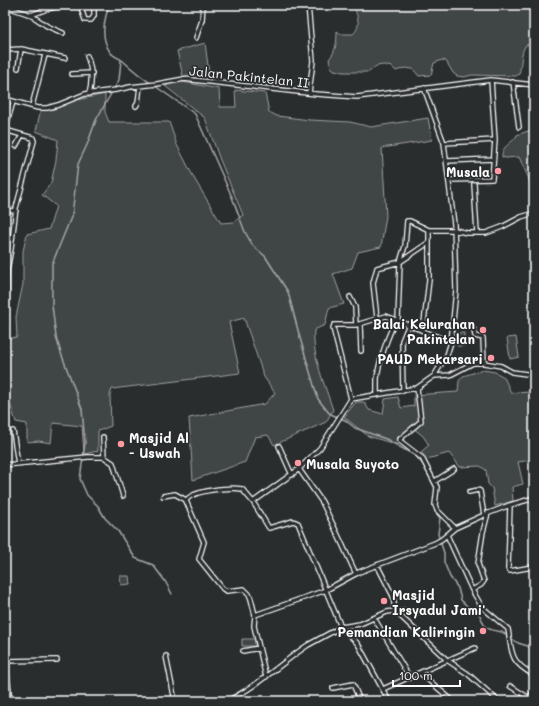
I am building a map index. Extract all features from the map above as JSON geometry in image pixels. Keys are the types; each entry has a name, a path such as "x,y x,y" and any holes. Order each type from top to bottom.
{"main road":[{"path":"5,664 9,701"}],"street":[{"path":"31,15 64,5"},
{"path":"78,5 81,8 84,20 88,21 94,16 94,5"},
{"path":"196,38 202,20 203,5"},
{"path":"308,5 313,61 309,93"},
{"path":"5,6 31,15 47,26 63,33"},
{"path":"18,68 20,49"},
{"path":"5,50 20,49 65,58"},
{"path":"32,106 45,55"},
{"path":"87,56 92,73 89,94"},
{"path":"72,74 92,73"},
{"name":"Jalan Pakintelan II","path":"5,99 13,102 47,108 89,94 184,79 357,97 491,80 534,85"},
{"path":"449,180 492,179 495,140 491,80"},
{"path":"513,82 519,127"},
{"path":"136,106 138,103 140,86"},
{"path":"351,399 417,388 434,376 447,355 451,342 456,290 455,230 444,143 424,88"},
{"path":"5,336 6,270 12,249 16,211 34,141 33,138 5,130 13,102"},
{"path":"16,146 22,135"},
{"path":"444,143 495,140"},
{"path":"447,161 493,159"},
{"path":"474,184 477,233"},
{"path":"5,210 16,211"},
{"path":"377,395 377,379 379,369 392,328 398,320 400,262 405,246 407,221 429,230 455,230 467,233 486,233 521,216 534,213"},
{"path":"423,331 429,280 429,230"},
{"path":"377,318 373,283 377,268 400,262 428,243"},
{"path":"350,297 356,307 362,351"},
{"path":"253,502 292,475 320,448 351,399 333,328 334,325 358,324 386,316 451,342"},
{"path":"403,390 402,341 409,324"},
{"path":"474,330 474,336 483,338 484,363"},
{"path":"434,376 450,375 473,363 501,366 512,372 534,375"},
{"path":"417,388 421,421 400,438 400,441 422,458 435,481 437,489 436,508 455,528"},
{"path":"13,431 18,464"},
{"path":"103,438 104,457"},
{"path":"279,446 292,475"},
{"path":"5,465 75,458 104,457 113,463 123,496"},
{"path":"299,469 322,502 356,574"},
{"path":"435,481 454,469"},
{"path":"186,500 204,492 238,488 244,490 269,528 293,521 298,523 341,627 358,644 389,701"},
{"path":"469,492 480,491 486,514 478,564 484,581 481,585 472,590"},
{"path":"163,496 175,494 186,500 204,542 199,557 201,562 223,589 247,591 251,599 255,615 254,626 266,676"},
{"path":"255,615 326,590 356,574 435,543 455,528 486,514 534,498"},
{"path":"510,505 508,569 510,571 530,567 534,568"},
{"path":"447,535 472,590 482,607 508,629 512,656 517,663 534,675"},
{"path":"377,565 393,596 395,611 447,660 468,674 496,700"},
{"path":"227,701 238,696 308,646 341,627 360,624 387,612 424,612"},
{"path":"374,618 410,678"},
{"path":"243,650 259,648"},
{"path":"383,689 475,648"},
{"path":"166,656 175,701"},
{"path":"5,661 56,660"},
{"path":"420,673 453,701"},
{"path":"333,688 353,684 360,701"},
{"path":"510,686 533,701"},
{"path":"529,698 534,691"}],"shaded area":[{"path":"334,5 534,5 534,44 526,45 524,48 519,74 516,76 457,76 453,73 446,61 442,60 434,63 431,75 419,76 413,69 405,68 396,71 392,67 384,65 376,66 369,72 343,72 334,70 331,67 329,59 335,50 337,31 341,34 353,34 356,31 358,21 354,6 337,10"},
{"path":"205,43 209,73 183,76 177,51"},
{"path":"178,81 219,89 220,107 236,107 235,90 265,93 269,112 277,116 310,120 350,122 371,127 428,118 432,140 382,148 386,216 381,247 358,252 352,268 333,274 344,304 329,308 325,325 314,330 317,361 333,410 326,422 274,445 268,435 255,437 245,462 193,480 189,418 265,404 275,393 264,377 244,318 229,322 240,373 112,389 110,395 111,426 98,431 98,451 84,454 82,426 53,423 51,443 39,441 27,442 27,424 16,422 5,388 5,339 17,337 16,317 23,284 23,251 27,234 49,229 56,206 42,195 51,183 56,160 58,140 36,131 41,108 105,94 105,112 109,122 169,122 177,145 195,180 221,223 234,222 243,215 220,160 205,118 165,86"},
{"path":"534,127 534,189 531,188 529,179 519,157 506,158 502,157 502,153 505,147 517,135 531,130"},
{"path":"457,333 464,333 464,346 457,346"},
{"path":"516,337 519,357 510,359 507,338"},
{"path":"483,370 495,372 504,377 511,393 532,392 534,397 534,468 531,460 518,462 523,484 512,487 513,501 495,506 492,488 488,484 486,470 480,466 460,467 449,453 427,459 421,452 429,445 423,436 412,427 397,438 398,445 368,436 344,417 356,402 364,402 369,410 383,414 385,399 398,397 401,408 414,406 414,395 458,392 459,381 463,376"},
{"path":"120,576 129,576 130,584 121,585"},
{"path":"242,639 255,639 255,646 242,646"}],"waterway":[{"path":"109,5 104,35 110,52 152,84"},
{"path":"121,60 119,80 96,120 78,164 72,215 52,264 52,305 56,337 82,409 85,443 80,479 87,495 98,506 105,518 118,531 135,558 153,565 165,581 172,594"},
{"path":"155,86 195,114 232,197 245,232 253,246 265,256 288,292 318,399 329,413 345,420 355,428 386,439 414,455 424,465"},
{"path":"434,504 435,512 440,518 438,534 444,553 444,562 450,577 458,588 461,600 468,607 479,613 485,627 502,632 518,643 534,648"}],"place":[{"name":"Musala","path":"498,171"},
{"name":"Balai Kelurahan Pakintelan","path":"483,330"},
{"name":"PAUD Mekarsari","path":"491,358"},
{"name":"Masjid Al - Uswah","path":"121,444"},
{"name":"Musala Suyoto","path":"298,463"},
{"name":"Masjid Irsyadul Jami'","path":"384,601"},
{"name":"Pemandian Kaliringin","path":"483,631"}]}
